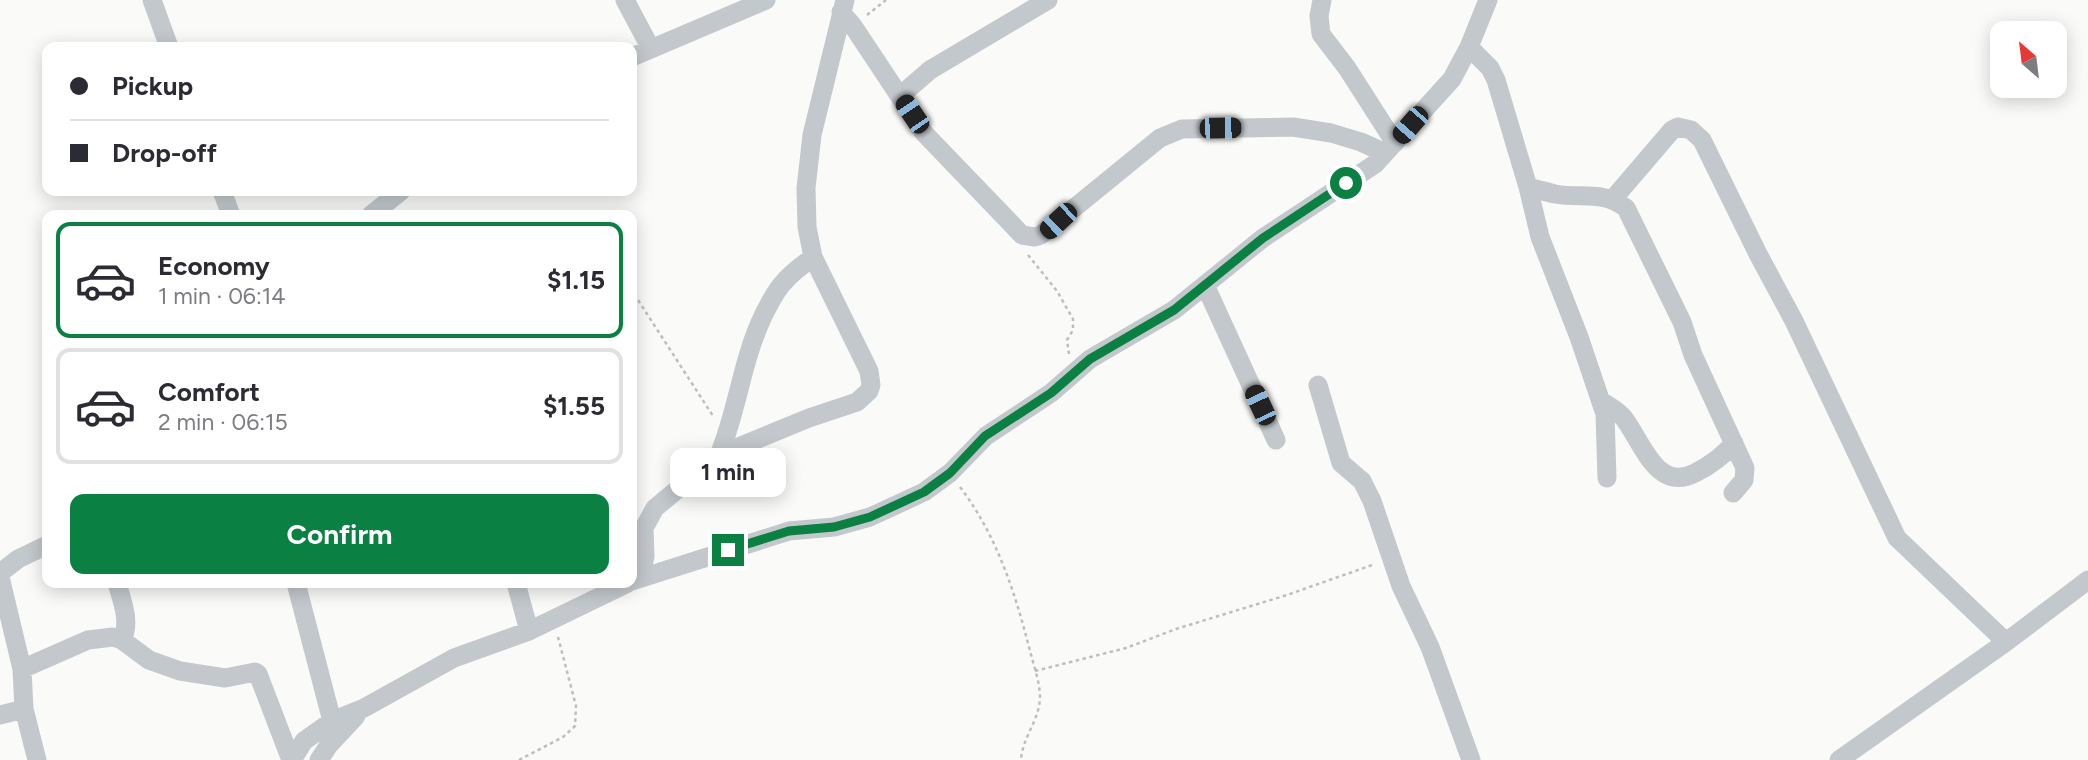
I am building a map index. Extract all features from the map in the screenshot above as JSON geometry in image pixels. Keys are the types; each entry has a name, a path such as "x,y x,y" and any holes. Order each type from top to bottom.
{"street":[{"path":"152,0 167,42"},
{"path":"625,0 650,47"},
{"path":"637,54 766,0"},
{"path":"900,96 930,70 1048,0"},
{"path":"1322,0 1319,16 1321,34 1347,68 1390,148"},
{"path":"637,579 789,531 834,527 881,514 924,492 950,473 985,436 1041,399 1100,352 1174,310 1263,238 1375,164 1452,79 1469,47 1488,0"},
{"path":"847,13 923,133 1022,235 1041,235 1160,138 1182,129 1293,127 1331,133 1390,148"},
{"path":"637,573 645,556 644,528 655,508 719,455 809,418 857,402 869,391 869,371 813,257 807,228 806,188 812,135 847,13"},
{"path":"1469,47 1490,68 1496,80 1540,237 1601,401 1605,414 1607,478"},
{"path":"1613,199 1672,130 1678,127 1691,130 1702,140 1800,333 1897,538 2006,642"},
{"path":"1528,187 1557,194 1613,199 1626,208 1682,322 1693,355 1746,474 1744,480 1732,492"},
{"path":"377,210 395,196"},
{"path":"719,455 727,436 745,361 755,332 784,281 813,257"},
{"path":"1205,285 1276,440"},
{"path":"1318,385 1341,463 1362,481 1368,490 1401,586 1430,647 1471,760"},
{"path":"1601,401 1622,416 1654,464 1673,479 1683,479 1704,469 1723,456 1734,443"},
{"path":"37,760 24,709 22,669 0,575 18,559 42,547"},
{"path":"1839,760 2006,642 2088,580"},
{"path":"118,588 127,622 122,640"},
{"path":"297,588 332,721"},
{"path":"517,588 529,631"},
{"path":"291,760 304,741 332,721 364,708 454,658 553,621 618,588"},
{"path":"22,669 89,640 113,637 122,640 149,660 180,671 225,678 256,672 291,760"},
{"path":"319,760 329,745 364,708"},
{"path":"0,715 24,709"}],"path":[{"path":"847,13 886,0"},
{"path":"1022,235 1027,254 1048,278 1073,318 1073,330 1068,340 1070,375"},
{"path":"637,300 727,436"},
{"path":"950,473 974,505 998,548 1035,671 1040,695 1038,712 1021,751 1021,760"},
{"path":"1035,671 1126,648 1392,558"},
{"path":"519,760 563,737 575,726 576,706 553,621"}],"route":[{"path":"728,550 789,531 834,527 881,514 908,502 950,473 985,436 1051,393 1090,359 1174,310 1263,238 1346,183"}]}
